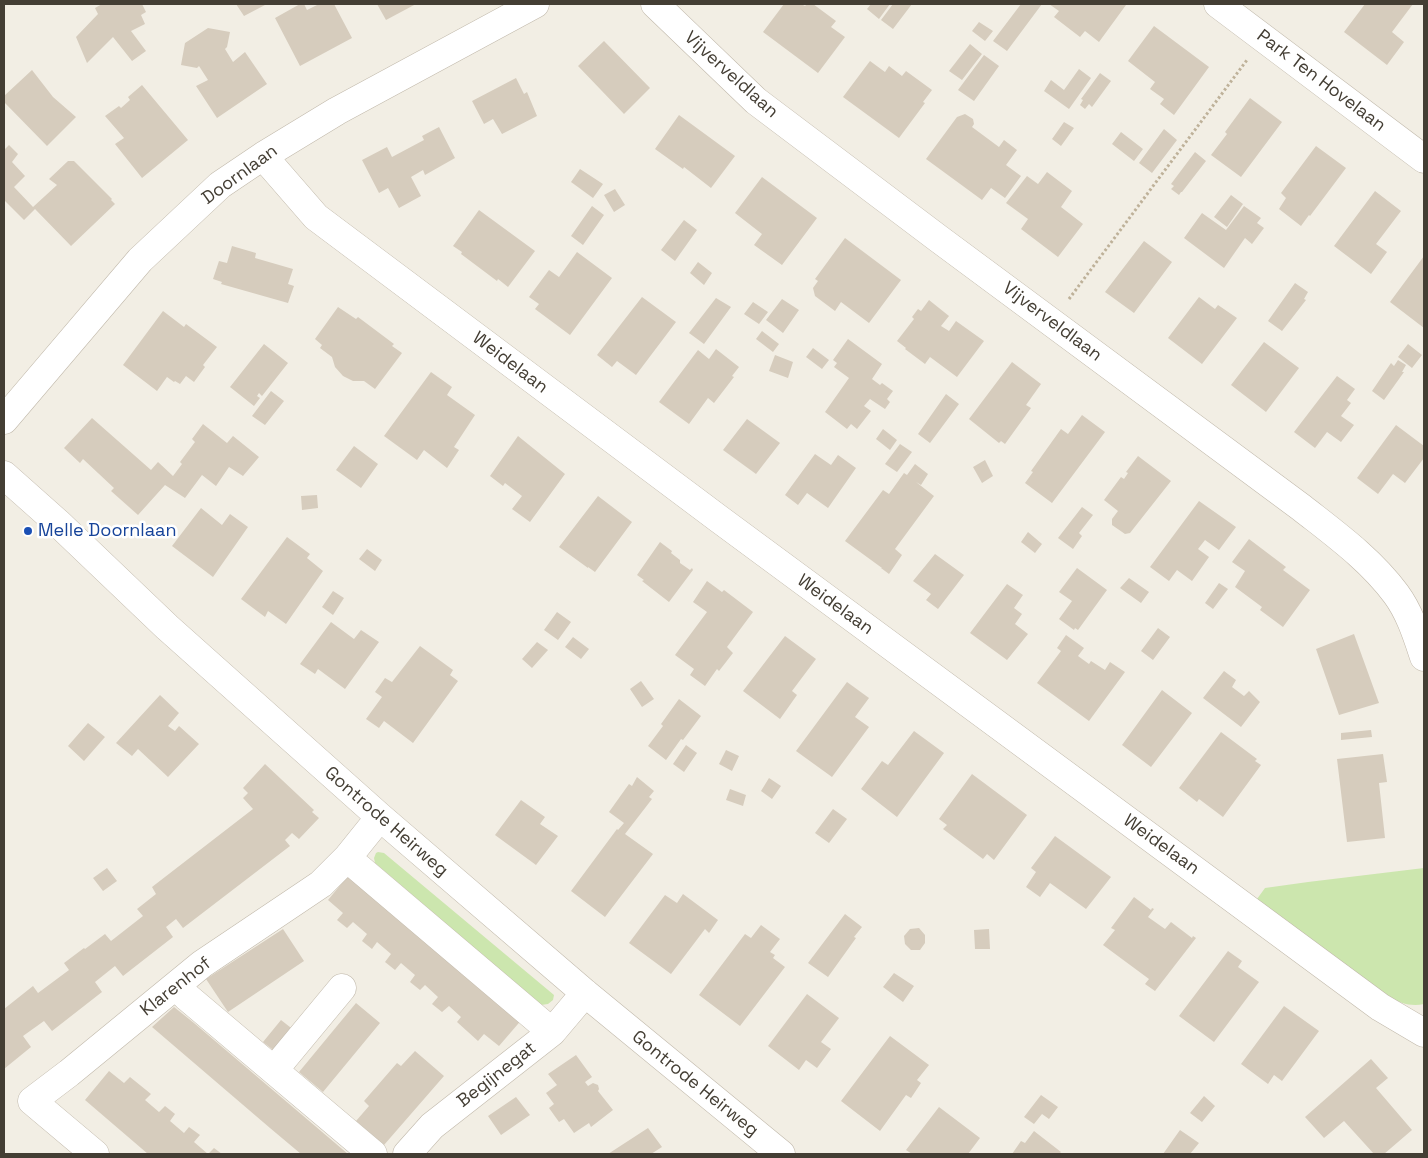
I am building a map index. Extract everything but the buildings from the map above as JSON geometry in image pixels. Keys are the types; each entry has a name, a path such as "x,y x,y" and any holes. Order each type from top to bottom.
{"street":[{"name":"Doornlaan","path":"4,420 140,260 220,185 263,156 337,111 535,4"},
{"name":"Vijverveldlaan","path":"655,4 756,101 1318,520 1364,558 1396,594 1414,627 1424,658"},
{"name":"Park Ten Hovelaan","path":"1218,4 1424,159"},
{"name":"Weidelaan","path":"263,156 316,217 719,520 1372,1001 1424,1033"},
{"name":"Gontrode Heirweg","path":"4,475 58,523 167,627 380,817 585,993 781,1154"},
{"name":"Klarenhof","path":"96,1154 32,1101 202,964 321,884 347,858 380,817"},
{"path":"347,858 552,1032"},
{"path":"176,986 187,998 373,1154"},
{"path":"274,1070 342,988"},
{"name":"Begijnegat","path":"416,1150 432,1126 552,1032 585,993"}],"path":[{"path":"1052,322 1264,38"}],"green space":[{"path":"378,852 384,853 554,995 553,1000 548,1004 541,1005 375,863 374,858"},
{"path":"1424,868 1424,1004 1406,1004 1389,997 1257,899 1265,888"}],"place":[{"name":"Melle Doornlaan","path":"28,531"}]}
